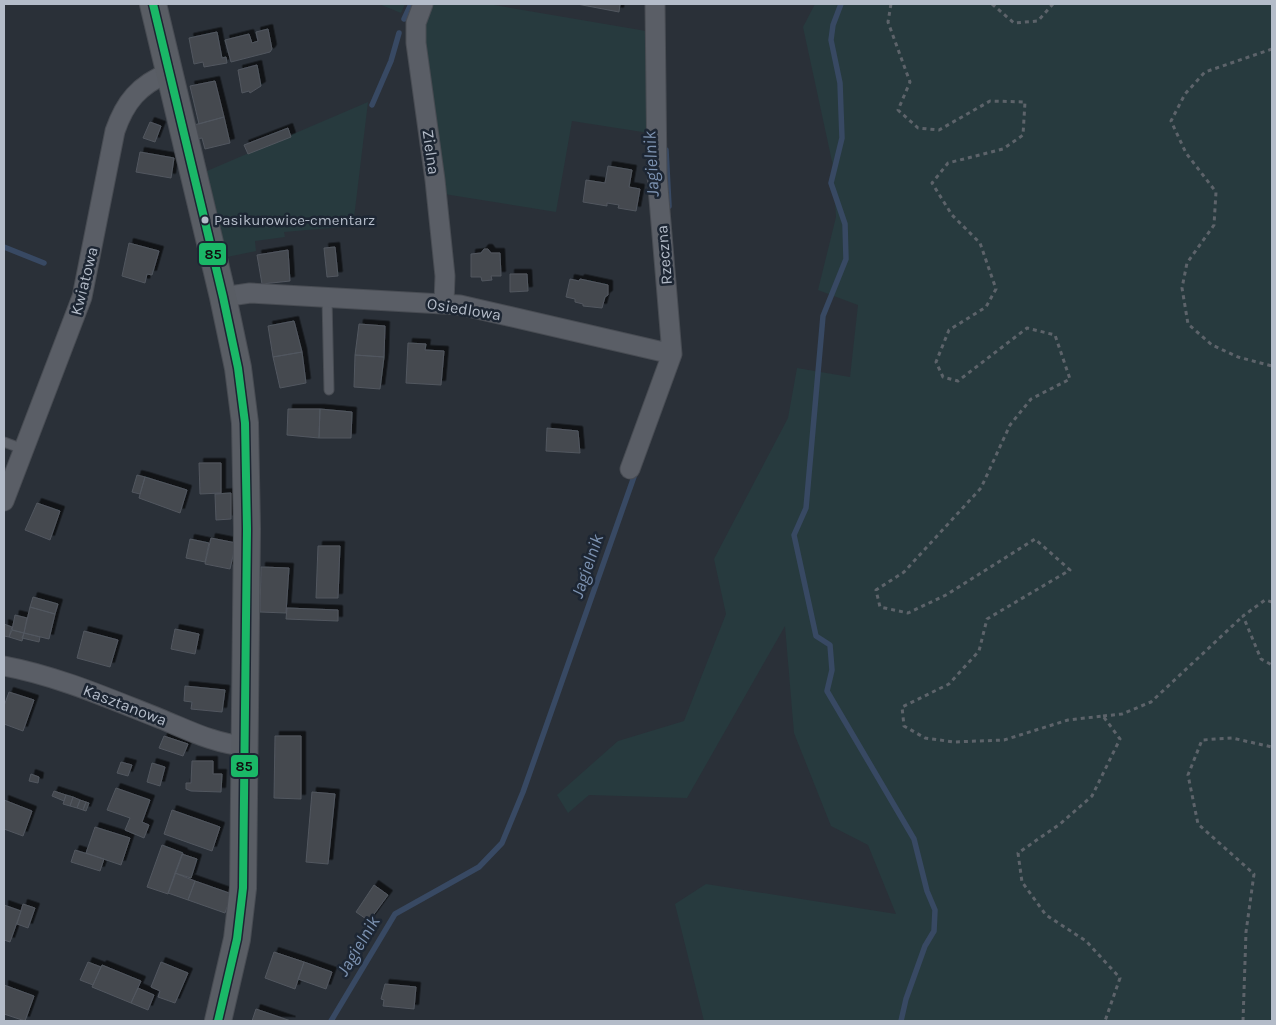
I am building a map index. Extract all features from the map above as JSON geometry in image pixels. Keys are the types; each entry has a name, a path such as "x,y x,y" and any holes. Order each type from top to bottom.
{"street":[{"path":"153,4 168,74 223,297 238,368 246,423 245,746 242,904 237,939 218,1021"},
{"name":"Zielna","path":"423,4 416,23 415,38 435,180 445,276 444,303"},
{"name":"Rzeczna","path":"630,469 672,354 657,175 655,4"},
{"name":"Kwiatowa","path":"4,501 82,297 115,131 121,115 130,99 141,87 168,74"},
{"name":"Osiedlowa","path":"223,297 250,293 444,303 672,354"},
{"name":"Kasztanowa","path":"4,666 47,676 225,744 245,746"}],"lane":[{"path":"327,298 329,390"},
{"path":"4,442 23,449"}],"path":[{"path":"891,4 888,22 910,82 898,110 918,128 939,130 990,101 1025,102 1023,135 1002,149 948,163 932,183 952,215 980,243 996,289 986,307 949,330 936,362 942,377 958,381 1027,328 1055,335 1070,379 1032,399 1010,425 981,488 904,572 876,590 880,607 908,612 946,595 1035,540 1070,570 987,619 979,651 949,684 902,707 904,726 925,738 954,742 1004,740 1068,720 1122,714 1151,702 1243,616 1265,600 1272,602"},
{"path":"992,4 1014,23 1038,20 1053,4"},
{"path":"1272,49 1205,72 1185,94 1171,121 1186,153 1216,192 1214,226 1187,263 1182,288 1188,324 1212,345 1238,357 1272,366"},
{"path":"1243,616 1261,659 1272,665"},
{"path":"1103,716 1120,739 1092,796 1060,824 1018,853 1022,882 1046,915 1086,941 1120,978 1105,1021"},
{"path":"1243,1021 1246,932 1254,874 1198,824 1188,775 1202,740 1232,738 1272,747"}],"green space":[{"path":"379,4 405,4 401,13"},
{"path":"433,4 488,4 646,31 649,133 572,121 556,212 444,194 422,37"},
{"path":"815,4 1272,4 1272,1021 704,1021 675,904 706,884 896,914 868,845 831,826 794,733 785,626 687,798 589,795 568,813 557,795 618,741 684,721 726,614 714,559 788,418 797,368 850,377 858,305 818,290 836,217 833,166 803,27"},
{"path":"368,102 353,226 284,232 285,237 255,241 256,251 227,257 207,171"}],"building":[{"path":"577,4 620,4 619,12"},
{"path":"268,29 272,49 270,52 231,62 225,40 249,34 252,43 258,41 256,32"},
{"path":"217,32 222,58 226,57 227,63 204,67 203,62 194,64 189,38"},
{"path":"257,65 261,86 250,93 249,91 242,93 238,70"},
{"path":"215,81 224,117 199,124 190,86"},
{"path":"224,117 230,143 205,149 202,138 197,139 194,125"},
{"path":"150,122 161,126 155,142 143,138"},
{"path":"288,128 291,137 248,154 244,145"},
{"path":"140,152 174,158 171,178 136,172"},
{"path":"608,166 632,170 629,187 640,189 636,211 618,208 619,205 607,203 607,206 583,202 586,180 605,183"},
{"path":"129,243 159,251 152,275 147,274 145,283 122,276"},
{"path":"335,247 338,276 327,277 324,248"},
{"path":"484,249 488,249 491,253 500,253 501,276 491,276 492,280 482,281 481,277 471,277 471,254 481,253"},
{"path":"288,250 290,281 262,284 257,255"},
{"path":"510,274 527,274 528,291 510,292"},
{"path":"570,279 579,281 580,279 608,285 608,295 605,297 602,308 583,306 583,304 575,302 575,299 566,297"},
{"path":"294,321 302,352 273,357 268,326"},
{"path":"359,324 385,326 384,357 355,355"},
{"path":"408,343 426,344 425,350 444,351 441,385 406,383"},
{"path":"302,352 306,383 280,388 273,357"},
{"path":"355,355 384,357 380,389 354,387"},
{"path":"288,409 320,409 319,438 287,435"},
{"path":"320,409 352,412 351,438 319,438"},
{"path":"547,428 578,431 580,453 546,451"},
{"path":"199,463 221,463 221,493 200,494"},
{"path":"137,475 145,477 140,494 132,492"},
{"path":"145,477 187,490 180,513 139,498"},
{"path":"231,493 231,519 216,520 215,494"},
{"path":"37,503 60,511 50,540 25,530"},
{"path":"211,538 236,543 230,569 205,564"},
{"path":"190,539 209,543 205,562 186,558"},
{"path":"318,546 340,546 338,598 316,598"},
{"path":"261,567 289,568 286,613 260,612"},
{"path":"33,597 58,604 55,614 30,607"},
{"path":"30,607 55,614 49,639 24,633"},
{"path":"287,608 338,610 338,621 286,619"},
{"path":"15,615 27,618 24,633 12,630"},
{"path":"4,624 12,627 9,637 4,636"},
{"path":"175,629 199,634 195,654 171,649"},
{"path":"12,630 24,633 22,641 9,637"},
{"path":"84,631 118,640 110,667 77,658"},
{"path":"24,633 40,637 39,642 22,638"},
{"path":"185,686 225,690 222,712 191,709 192,702 184,701"},
{"path":"9,692 34,700 23,731 4,724 4,706"},
{"path":"164,736 188,744 183,756 159,748"},
{"path":"275,736 301,736 301,799 274,798"},
{"path":"192,761 213,761 213,774 222,774 221,792 191,791 186,789 186,783 191,783"},
{"path":"121,762 132,765 128,776 117,773"},
{"path":"152,763 165,767 160,786 147,782"},
{"path":"31,774 39,777 38,783 29,781"},
{"path":"116,788 150,800 142,822 149,825 144,838 125,830 130,818 107,810"},
{"path":"54,791 66,795 64,801 52,796"},
{"path":"312,792 335,794 328,864 306,862"},
{"path":"66,795 73,797 70,806 63,804"},
{"path":"73,797 80,800 77,808 70,806"},
{"path":"4,800 32,811 23,836 4,829"},
{"path":"80,800 86,802 83,810 77,808"},
{"path":"86,802 89,803 86,811 83,810"},
{"path":"172,810 220,827 212,851 164,834"},
{"path":"95,827 130,838 121,865 86,853"},
{"path":"162,845 183,853 168,894 147,887"},
{"path":"75,850 104,859 100,871 71,862"},
{"path":"182,854 197,859 191,878 175,873"},
{"path":"175,873 195,881 188,900 168,893"},
{"path":"195,881 232,894 225,913 188,900"},
{"path":"374,885 388,895 369,921 356,912"},
{"path":"23,904 35,908 28,928 17,924"},
{"path":"4,905 21,911 10,942 4,940"},
{"path":"274,952 304,962 295,989 265,978"},
{"path":"88,962 101,967 93,985 80,980"},
{"path":"161,962 188,973 175,1003 158,997 160,991 151,987"},
{"path":"304,962 332,972 326,989 298,979"},
{"path":"102,965 141,981 131,1003 92,987"},
{"path":"385,984 416,987 414,1009 383,1006 384,1000 381,999"},
{"path":"4,985 34,996 25,1021 4,1014"},
{"path":"138,988 154,995 148,1010 131,1003"},
{"path":"256,1009 291,1021 252,1021"}],"waterway":[{"path":"404,19 411,4"},
{"path":"841,4 833,25 831,40 840,83 842,138 831,183 845,224 846,259 823,316 806,508 794,535 816,636 830,645 832,670 827,691 914,839 927,891 935,910 934,931 925,946 906,999 901,1021"},
{"path":"372,105 391,61 399,33"},
{"name":"Jagielnik","path":"666,150 669,206"},
{"path":"4,247 44,263"},
{"name":"Jagielnik","path":"331,1021 395,914 479,867 502,843 523,792 636,471"}],"transit line":[{"name":"85","path":"153,4 223,297 238,368 245,423 247,529 243,888 237,939 218,1021"}],"place":[{"name":"Pasikurowice-cmentarz","path":"205,220"}]}
